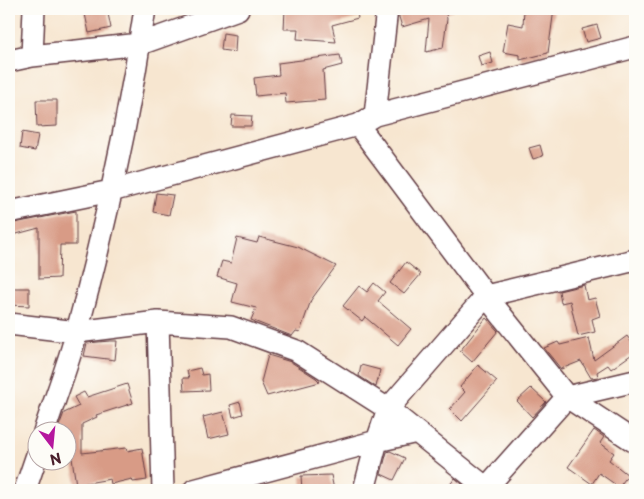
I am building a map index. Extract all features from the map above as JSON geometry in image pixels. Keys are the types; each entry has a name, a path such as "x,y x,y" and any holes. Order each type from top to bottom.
{"street":[{"path":"32,56 34,9"},
{"path":"47,422 77,332 111,191 140,44 145,9"},
{"path":"9,61 32,56 140,44 238,9"},
{"path":"387,9 367,120 486,296 567,397 635,442"},
{"path":"9,212 111,191 635,47"},
{"path":"364,490 376,441 388,409 486,296 635,260"},
{"path":"158,322 163,490"},
{"path":"9,324 77,332 158,322 231,327 297,352 388,409 488,489 567,397 635,381"},
{"path":"194,490 376,441 417,432"},
{"path":"25,490 31,472"}],"building":[{"path":"84,9 107,9 111,28 89,33"},
{"path":"285,9 356,9 358,18 332,25 336,42 297,39 298,29 284,29"},
{"path":"399,9 453,9 453,11 446,14 443,48 426,52 429,19 402,27"},
{"path":"524,9 554,9 548,53 520,60 520,55 503,52 508,23 523,26"},
{"path":"597,25 601,38 586,42 582,29"},
{"path":"223,33 236,35 235,52 221,50"},
{"path":"490,52 493,63 481,66 478,56"},
{"path":"340,55 342,65 323,70 325,100 286,103 285,93 256,96 254,78 279,75 278,63"},
{"path":"36,100 57,100 57,126 37,127"},
{"path":"232,115 252,116 251,126 231,126"},
{"path":"22,132 38,135 35,151 20,148"},
{"path":"540,145 543,156 533,159 529,148"},
{"path":"156,193 173,195 169,215 153,212"},
{"path":"76,211 76,245 60,245 59,278 39,279 39,228 9,236 9,224"},
{"path":"259,237 298,247 336,266 311,300 300,332 296,331 292,336 251,320 256,308 232,302 237,283 217,277 222,261 231,263 237,238 257,243"},
{"path":"406,262 421,274 404,294 390,283"},
{"path":"374,283 385,292 378,301 411,329 398,345 365,317 362,321 343,306 359,286 367,292"},
{"path":"584,285 587,300 595,298 600,316 592,319 595,332 578,336 570,301 561,303 559,291"},
{"path":"9,288 29,288 29,306 9,305"},
{"path":"486,318 498,331 472,362 460,351"},
{"path":"627,336 635,347 635,352 611,369 608,365 597,372 598,377 591,378 581,361 561,369 544,348 558,342 560,345 589,338 594,360"},
{"path":"117,341 115,360 84,356 87,343"},
{"path":"268,355 291,362 320,382 267,396 261,382"},
{"path":"361,365 380,370 376,387 359,376"},
{"path":"478,365 497,381 462,421 450,409 465,392 460,387"},
{"path":"200,368 202,375 208,374 209,390 184,391 183,378 189,378 187,371"},
{"path":"127,384 133,403 96,415 97,417 82,424 82,453 126,448 127,451 142,448 147,480 133,482 132,479 111,484 110,479 76,485 74,472 78,472 78,422 61,422 64,413 79,406 74,397 84,392 87,397"},
{"path":"531,388 546,402 532,417 517,401"},
{"path":"240,402 243,414 233,417 230,405"},
{"path":"223,412 229,434 208,439 203,417"},
{"path":"594,430 604,437 600,443 614,453 609,460 628,475 619,487 599,473 592,484 568,467"},
{"path":"390,451 405,458 394,480 381,474 387,452"},
{"path":"331,475 334,490 302,490 301,476"},
{"path":"455,478 469,490 446,490"}]}
